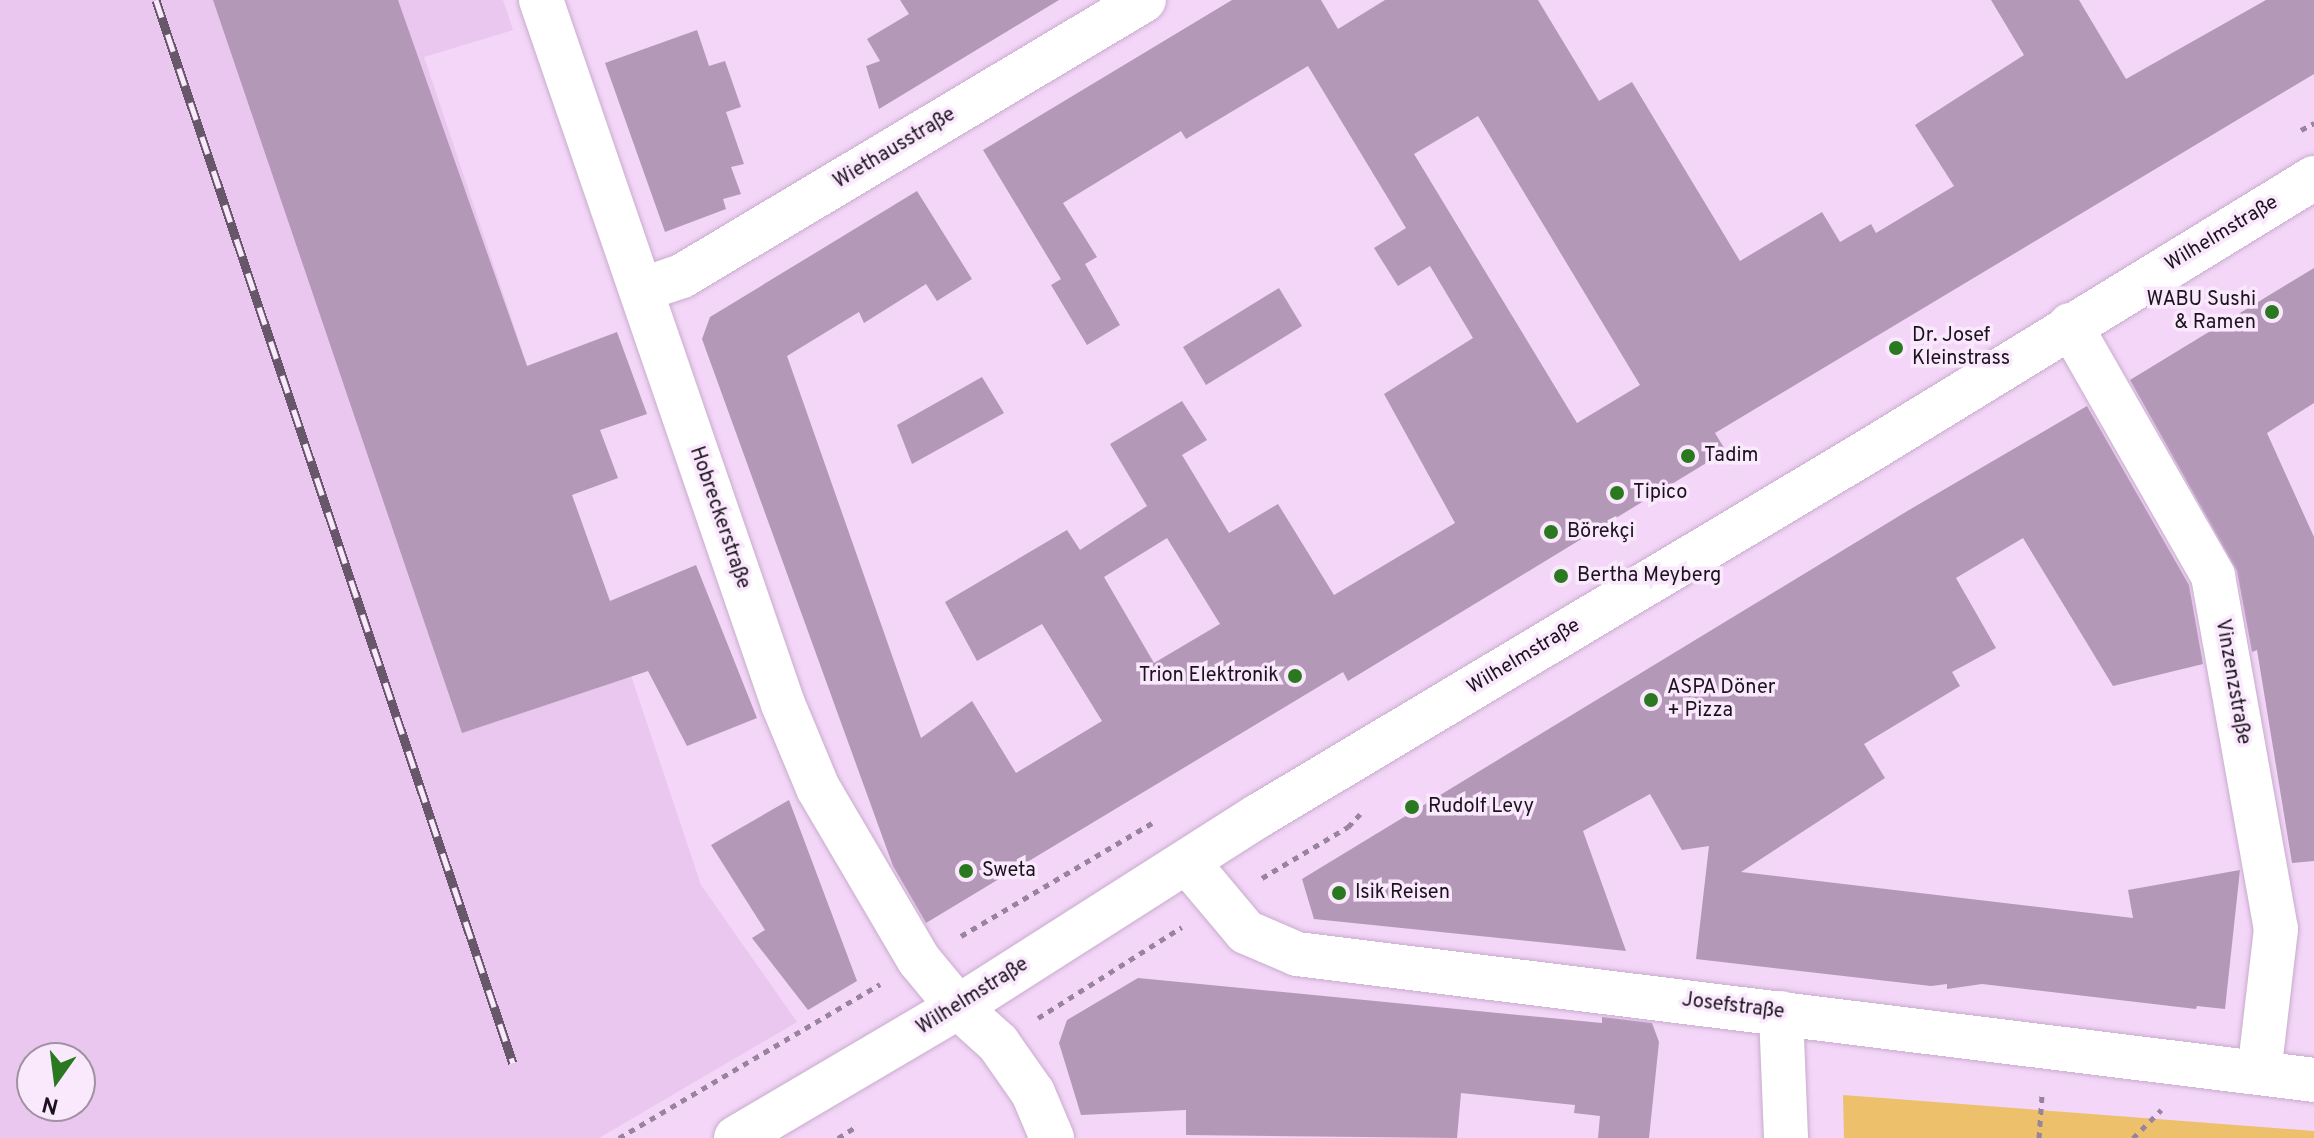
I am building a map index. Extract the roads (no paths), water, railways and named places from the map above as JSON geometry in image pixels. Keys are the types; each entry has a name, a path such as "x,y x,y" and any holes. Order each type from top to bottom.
{"street":[{"name":"Hobreckerstraße","path":"541,0 783,704 818,788 919,960 958,1007 998,1043 1033,1093 1052,1138"},
{"name":"Wiethausstraße","path":"641,290 682,276 1144,0"},
{"name":"Wilhelmstraße","path":"755,1133 1188,863 1258,816 1875,447 2314,178"},
{"name":"Vinzenzstraße","path":"2070,325 2213,576 2276,929 2259,1073"},
{"name":"Josefstraße","path":"1188,863 1246,932 1297,954 2314,1080"},
{"path":"1781,1013 1786,1138"}],"railway":[{"path":"156,0 513,1063"}],"place":[{"name":"WABU Sushi & Ramen","path":"2272,312"},
{"name":"Dr. Josef Kleinstrass","path":"1896,348"},
{"name":"Tadim","path":"1688,456"},
{"name":"Tipico","path":"1617,493"},
{"name":"Börekçi","path":"1551,532"},
{"name":"Bertha Meyberg","path":"1561,576"},
{"name":"Trion Elektronik","path":"1295,676"},
{"name":"ASPA Döner + Pizza","path":"1651,700"},
{"name":"Rudolf Levy","path":"1412,807"},
{"name":"Sweta","path":"966,871"},
{"name":"Isik Reisen","path":"1339,893"}]}
